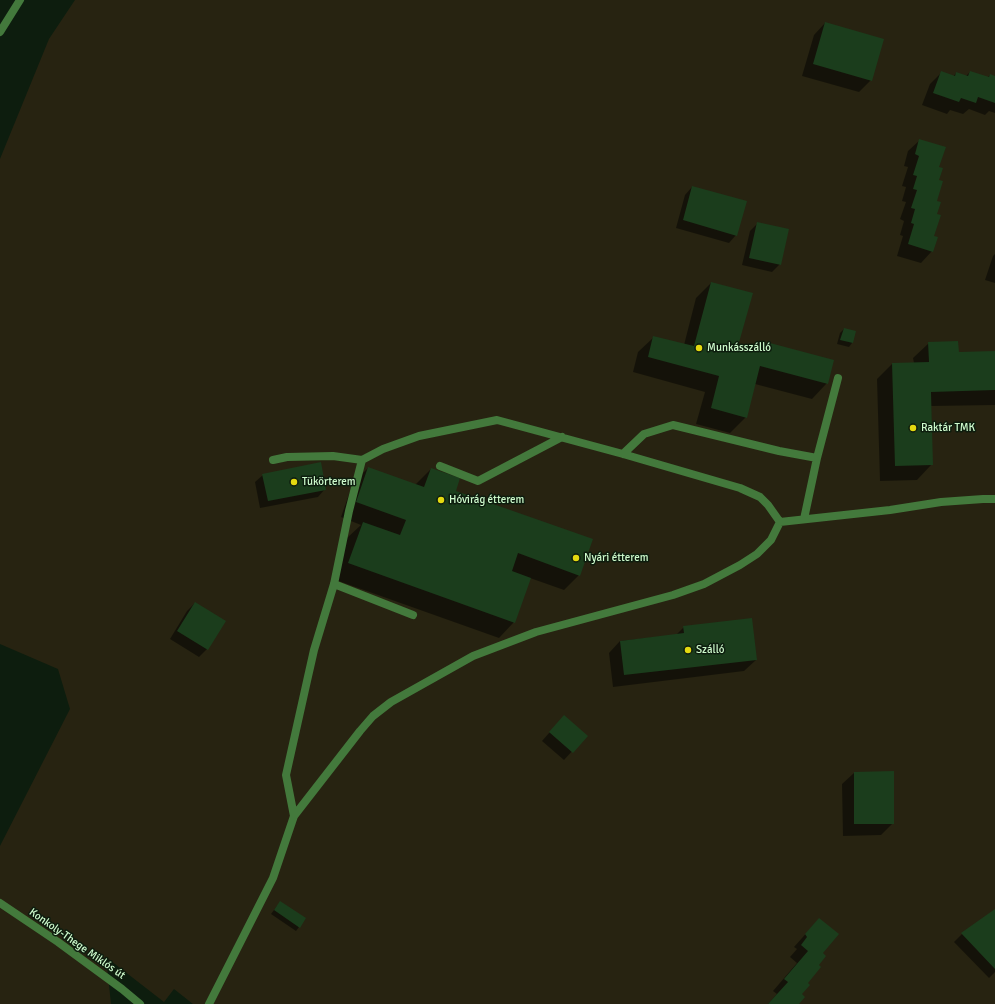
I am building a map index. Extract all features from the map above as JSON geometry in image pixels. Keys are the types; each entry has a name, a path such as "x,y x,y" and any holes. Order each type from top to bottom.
{"street":[{"path":"0,32 20,0"},
{"path":"804,519 816,458 838,378"},
{"path":"273,460 287,457 333,456 362,460 419,436 497,420 623,454 740,488 760,497 768,504 780,522"},
{"path":"623,454 644,434 673,425 779,451 816,458"},
{"path":"440,466 478,481 562,437"},
{"path":"294,816 286,775 313,656 334,584 349,511 362,460"},
{"path":"780,522 890,510 941,502 983,499 995,500"},
{"path":"209,1004 273,878 294,816 360,731 374,716 391,702 473,656 536,632 674,595 704,584 757,554 771,540 780,522"},
{"path":"334,584 412,615"},
{"name":"Konkoly-Thege Miklós út","path":"0,903 58,942 140,1004"}],"shaded area":[{"path":"75,0 995,0 995,1004 193,1004 174,989 164,1002 106,957 111,1004 0,1004 0,846 70,709 58,669 0,644 0,159 49,39"}],"building":[{"path":"825,22 884,39 872,81 813,64"},
{"path":"941,71 955,76 956,72 968,76 970,71 989,77 990,74 995,76 995,103 978,97 976,103 961,98 959,102 933,93"},
{"path":"919,139 946,147 939,167 943,168 939,180 943,181 937,201 941,202 937,214 941,215 934,236 938,237 933,252 908,244 914,224 911,223 915,209 911,208 917,190 913,189 917,176 913,175 919,156 915,154"},
{"path":"692,186 747,201 737,236 683,220"},
{"path":"757,222 789,229 781,265 749,258"},
{"name":"Munkásszálló","path":"711,282 753,293 738,346 756,351 757,343 769,346 770,343 834,360 828,384 760,366 747,418 711,408 719,376 648,357 653,336 694,346"},
{"path":"844,328 856,331 853,343 840,340"},
{"name":"Raktár TMK","path":"958,341 959,352 995,351 995,390 931,392 933,465 895,466 892,363 929,362 928,342"},
{"name":"Tükörterem","path":"321,462 326,490 268,501 262,474"},
{"path":"368,467 424,487 431,468 460,478 456,491 593,539 580,576 518,553 512,571 531,578 515,623 348,563 363,522 400,535 406,520 356,502"},
{"path":"195,602 226,621 208,650 177,631"},
{"name":"Szálló","path":"752,618 757,660 624,675 620,641 684,633 683,626"},
{"path":"564,715 588,736 573,753 549,732"},
{"path":"894,771 894,824 854,824 854,772"},
{"path":"280,901 306,918 300,928 274,910"},
{"path":"995,909 995,969 961,933"},
{"path":"819,918 839,934 823,953 826,956 819,965 821,967 808,983 810,985 802,994 805,997 799,1004 768,1004 788,982 784,979 808,951 801,945 807,937 805,934"}],"place":[{"name":"Munkásszálló","path":"699,348"},
{"name":"Raktár TMK","path":"913,428"},
{"name":"Tükörterem","path":"294,482"},
{"name":"Hóvirág étterem","path":"441,500"},
{"name":"Nyári étterem","path":"576,558"},
{"name":"Szálló","path":"688,650"}]}
